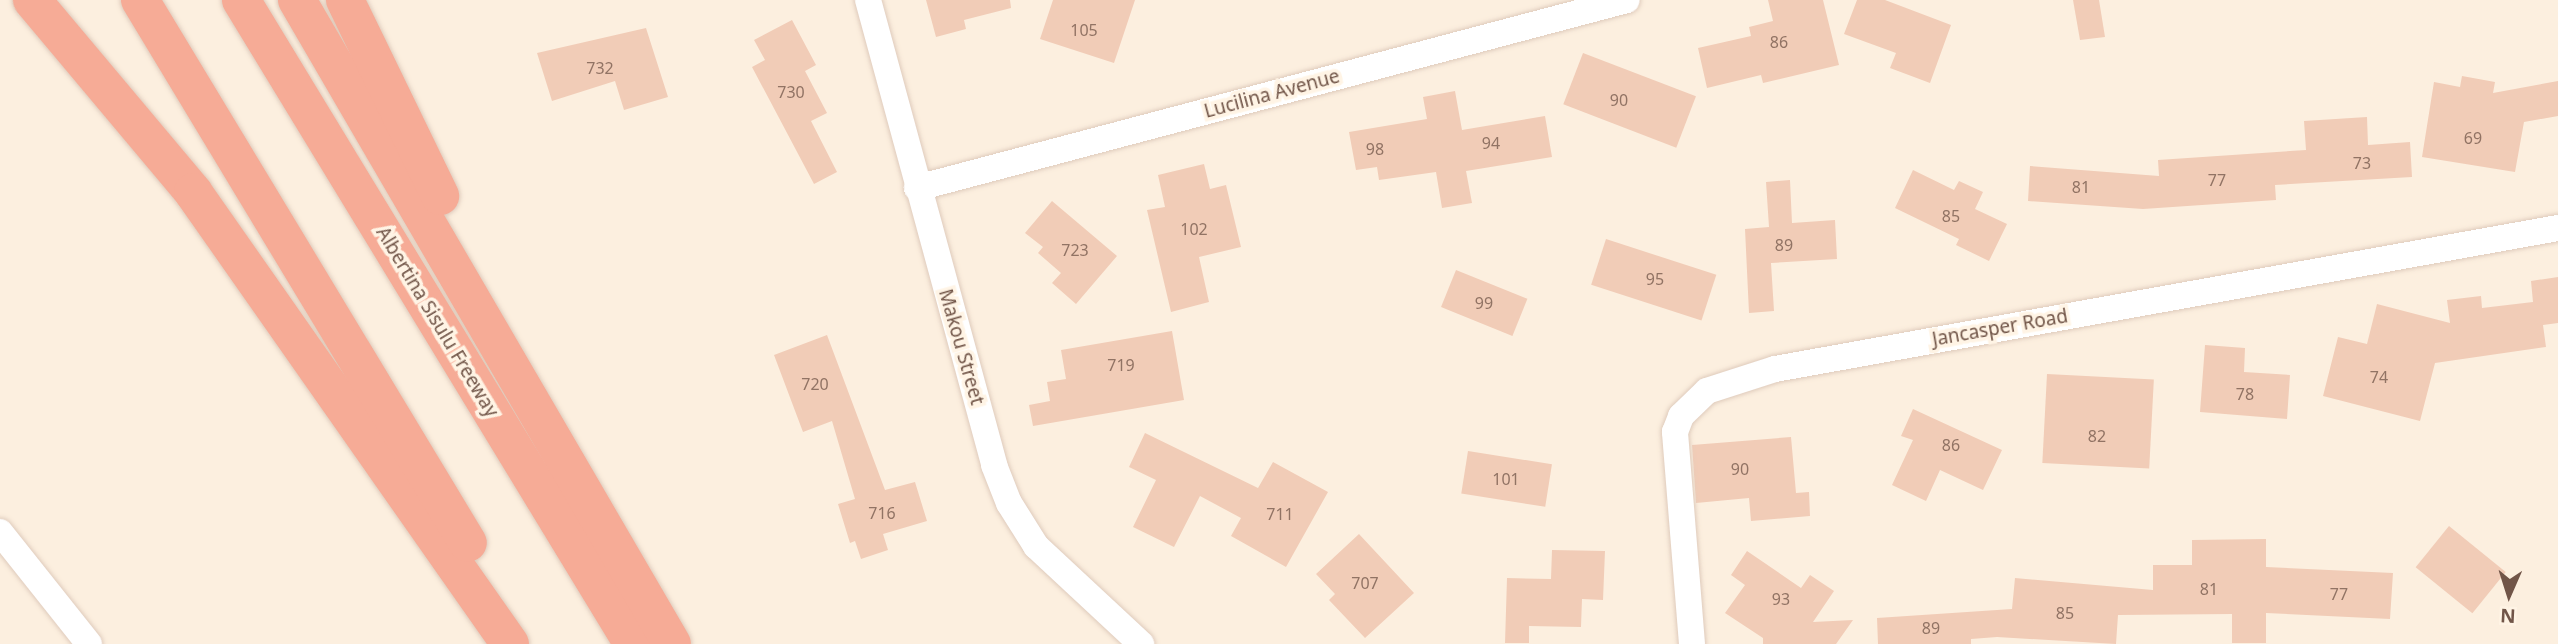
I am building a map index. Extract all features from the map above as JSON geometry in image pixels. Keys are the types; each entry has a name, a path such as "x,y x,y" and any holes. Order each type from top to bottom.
{"highway":[{"path":"32,0 193,192 510,644"},
{"path":"140,0 529,644"},
{"name":"Albertina Sisulu Freeway","path":"241,0 656,639"},
{"path":"297,0 656,639"},
{"path":"345,0 399,116 620,528 656,639"}],"street":[{"name":"Makou Street","path":"868,0 917,188 1009,503 1036,546 1142,644"},
{"name":"Lucilina Avenue","path":"917,188 1627,0"},
{"name":"Jancasper Road","path":"1692,644 1675,432 1681,416 1707,391 1775,369 2558,228"},
{"path":"0,532 89,644"}],"building":[{"path":"926,0 1010,0 1011,8 964,20 966,29 936,37"},
{"path":"1053,0 1135,0 1114,63 1040,39"},
{"path":"1768,0 1823,0 1839,65 1763,83 1761,75 1707,88 1698,48 1751,36 1749,27 1773,21"},
{"path":"1857,0 1885,0 1951,25 1930,83 1890,68 1896,53 1844,34"},
{"path":"2073,0 2099,0 2105,37 2080,40"},
{"path":"792,20 816,65 805,71 827,113 811,121 837,172 814,184 752,67 765,60 754,40"},
{"path":"646,28 668,97 624,110 615,81 552,101 537,53"},
{"path":"1583,53 1696,96 1676,148 1563,104"},
{"path":"2462,76 2495,82 2493,93 2558,81 2558,116 2524,122 2515,172 2422,157 2434,82 2460,87"},
{"path":"1455,91 1462,130 1545,116 1552,157 1466,171 1472,203 1442,208 1436,172 1379,180 1377,167 1356,170 1349,132 1427,119 1423,97"},
{"path":"2367,117 2368,145 2410,142 2412,177 2275,185 2276,200 2143,209 2028,201 2030,166 2159,176 2158,160 2306,150 2304,121"},
{"path":"1204,164 1210,189 1226,185 1241,247 1199,257 1209,302 1171,312 1147,210 1165,207 1158,175"},
{"path":"1913,170 1954,190 1959,181 1983,192 1975,209 2007,224 1989,261 1956,245 1959,239 1895,208"},
{"path":"1790,180 1792,223 1835,220 1837,259 1771,263 1774,311 1749,313 1745,229 1769,227 1766,182"},
{"path":"1052,201 1117,256 1076,304 1052,283 1061,273 1038,253 1043,247 1025,233"},
{"path":"1606,239 1716,275 1701,320 1591,285"},
{"path":"1456,270 1527,299 1512,336 1441,307"},
{"path":"2558,277 2558,323 2543,325 2546,347 2435,363 2420,421 2323,396 2338,337 2367,344 2377,304 2450,323 2447,300 2481,296 2482,308 2533,302 2531,281"},
{"path":"1172,331 1184,400 1033,426 1029,405 1050,401 1047,382 1066,379 1061,350"},
{"path":"827,335 885,490 915,482 927,521 883,534 888,550 861,559 855,541 850,543 838,504 855,499 832,421 803,432 774,355"},
{"path":"2205,345 2245,348 2244,372 2290,375 2287,419 2200,412"},
{"path":"2047,374 2154,380 2149,468 2042,463"},
{"path":"1913,409 2002,450 1983,490 1940,470 1926,501 1892,485 1913,440 1901,436"},
{"path":"1145,433 1258,488 1273,462 1328,492 1286,567 1231,536 1241,518 1200,496 1174,547 1133,527 1156,480 1129,467"},
{"path":"1791,437 1796,493 1809,492 1810,516 1751,521 1749,498 1696,503 1692,445"},
{"path":"1468,451 1552,464 1545,507 1461,493"},
{"path":"2449,526 2506,572 2472,613 2416,567"},
{"path":"1359,534 1414,593 1365,638 1329,600 1335,594 1316,574"},
{"path":"2266,539 2266,567 2393,573 2390,619 2266,613 2266,643 2232,643 2232,614 2118,615 2116,644 1997,637 1971,639 1971,644 1878,644 1877,618 2012,609 2015,578 2153,590 2153,565 2192,565 2192,540"},
{"path":"1552,550 1605,551 1603,600 1582,599 1581,627 1529,626 1529,643 1505,643 1507,578 1551,579"},
{"path":"1747,551 1801,588 1810,575 1834,591 1813,622 1853,620 1836,644 1763,644 1763,638 1725,613 1745,585 1731,575"}]}
